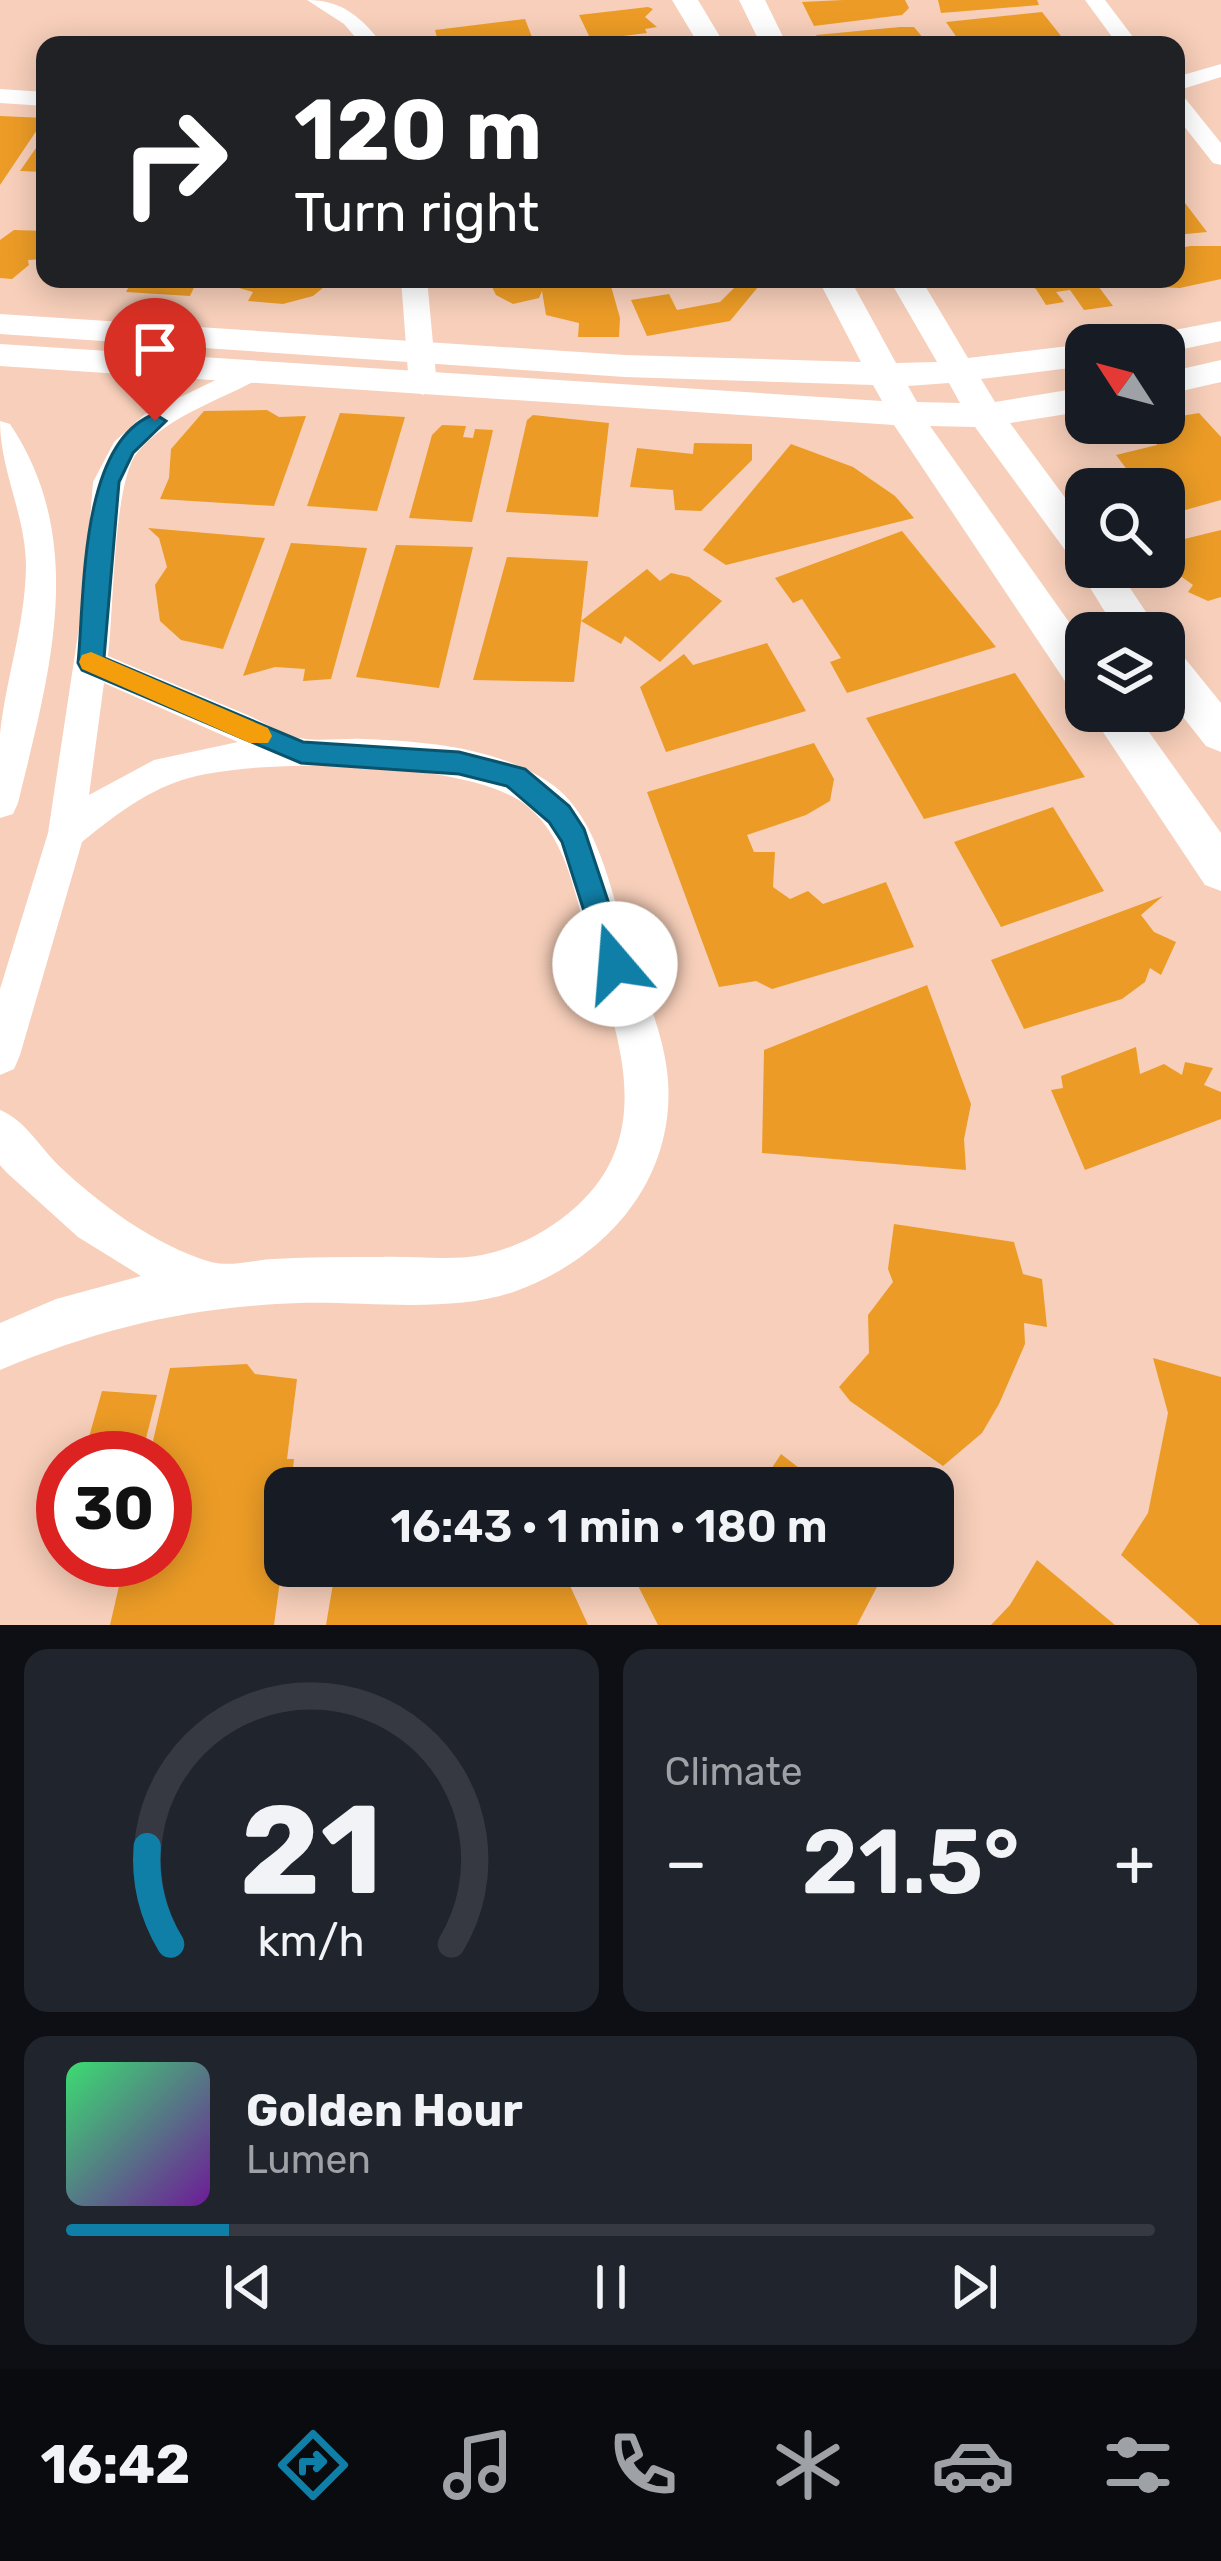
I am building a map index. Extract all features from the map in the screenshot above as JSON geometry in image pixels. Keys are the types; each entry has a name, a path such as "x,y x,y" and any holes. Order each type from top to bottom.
{"street":[{"path":"317,0 351,20 365,36"},
{"path":"685,0 707,36"},
{"path":"752,0 770,36"},
{"path":"1095,0 1122,36"},
{"path":"1185,81 1221,70"},
{"path":"0,96 36,98"},
{"path":"1185,113 1221,158"},
{"path":"415,288 424,350 423,386"},
{"path":"839,288 904,414 1065,648"},
{"path":"910,288 985,415 1065,525"},
{"path":"0,324 625,366 961,373 1065,358"},
{"path":"1185,338 1221,331"},
{"path":"0,355 904,414 985,415 1065,402"},
{"path":"1185,379 1221,371"},
{"path":"0,1055 18,930 66,833 91,663 108,482 114,465 155,421 247,374"},
{"path":"0,431 20,463 35,503 39,567 38,620 22,721 0,803"},
{"path":"91,663 301,752"},
{"path":"1185,689 1221,734"},
{"path":"1124,732 1221,870"},
{"path":"0,1347 42,1324 127,1298 212,1285 476,1279 509,1274 540,1261 582,1233 616,1197 632,1168 648,1108 641,1049 574,838 559,814 515,777 493,769 301,752 227,755 178,767 114,797 66,833"},
{"path":"0,1131 56,1194 102,1230 154,1261 212,1285"}],"building":[{"path":"905,0 909,8 902,15 814,26 802,2"},
{"path":"938,0 1037,0 1039,5 941,13"},
{"path":"648,7 653,9 645,17 657,27 645,29 647,33 589,36 579,15"},
{"path":"1042,12 1061,36 956,36 946,22"},
{"path":"525,19 532,36 437,36 435,30"},
{"path":"914,27 922,36 817,36"},
{"path":"0,116 36,118 36,131 0,185"},
{"path":"36,148 36,172 20,171"},
{"path":"1185,203 1207,232 1185,234"},
{"path":"14,230 36,231 36,260 28,260 29,265 12,279 0,278 0,240"},
{"path":"1221,246 1221,279 1185,287 1185,247"},
{"path":"128,288 194,288 190,296 126,292"},
{"path":"239,288 323,288 313,296 283,304 248,301 253,292"},
{"path":"492,288 612,288 620,318 619,337 578,337 579,323 546,315 542,291 539,298 513,304"},
{"path":"734,288 757,288 730,321 647,336 631,300 669,294 677,310 720,302"},
{"path":"1100,288 1113,306 1084,310 1070,290 1056,292 1064,302 1046,305 1036,289"},
{"path":"267,410 279,417 306,416 274,506 160,499 169,478 171,449 204,411"},
{"path":"340,413 405,417 377,511 307,506"},
{"path":"1199,413 1221,437 1221,500 1185,510 1185,468 1126,468 1116,455 1157,444 1185,444 1185,415"},
{"path":"533,415 609,423 598,517 506,512 527,420"},
{"path":"442,425 466,426 463,437 473,438 475,429 493,430 472,522 409,518 432,435"},
{"path":"694,443 752,444 752,460 701,511 675,510 673,490 630,487 637,448 693,454"},
{"path":"791,444 853,467 895,496 914,518 726,565 703,550"},
{"path":"148,528 265,538 223,649 181,640 160,621 155,585 167,567 159,538"},
{"path":"1221,530 1221,597 1208,601 1188,592 1193,585 1185,579 1185,539"},
{"path":"902,531 996,647 847,693 830,662 841,658 802,599 793,603 775,578"},
{"path":"291,543 367,548 331,679 303,681 305,669 275,667 243,676"},
{"path":"396,545 473,547 439,688 356,677"},
{"path":"507,557 588,561 574,682 473,680"},
{"path":"647,569 660,581 671,573 689,577 722,601 660,662 625,636 621,644 581,621"},
{"path":"767,643 806,711 666,752 640,687 684,654 693,665"},
{"path":"1015,673 1085,777 924,819 866,718"},
{"path":"814,743 834,779 830,801 806,815 747,835 754,852 775,852 773,887 790,899 808,891 823,904 886,882 914,947 772,989 756,981 719,987 647,792"},
{"path":"1053,807 1104,891 1001,927 954,842"},
{"path":"1163,896 1141,915 1154,932 1176,942 1161,975 1150,968 1145,982 1122,999 1024,1029 991,960"},
{"path":"927,985 971,1104 964,1139 966,1170 762,1153 764,1050"},
{"path":"1136,1047 1140,1074 1164,1064 1182,1075 1185,1062 1213,1068 1204,1085 1221,1092 1221,1119 1085,1170 1051,1090 1063,1088 1061,1076"},
{"path":"894,1224 1014,1242 1023,1274 1042,1279 1047,1327 1024,1323 1025,1344 999,1404 982,1433 943,1466 850,1401 839,1387 869,1353 868,1315 893,1282 888,1269"},
{"path":"1153,1358 1221,1377 1221,1625 1200,1625 1121,1555 1148,1513 1168,1413"},
{"path":"247,1364 255,1374 297,1379 287,1459 294,1459 293,1467 264,1467 264,1587 279,1587 274,1625 110,1625 119,1587 192,1587 192,1431 155,1431 170,1368"},
{"path":"102,1391 157,1395 148,1431 91,1431"},
{"path":"781,1454 798,1467 773,1467"},
{"path":"1037,1560 1115,1625 991,1625 1010,1605"},
{"path":"332,1587 571,1587 588,1625 326,1625"},
{"path":"639,1587 877,1587 857,1625 658,1625"}],"slow traffic":[{"path":"91,662 259,736"}],"route":[{"path":"155,421 124,449 108,482 91,663 301,752 459,763 515,777 559,814 574,838 615,964"}]}
